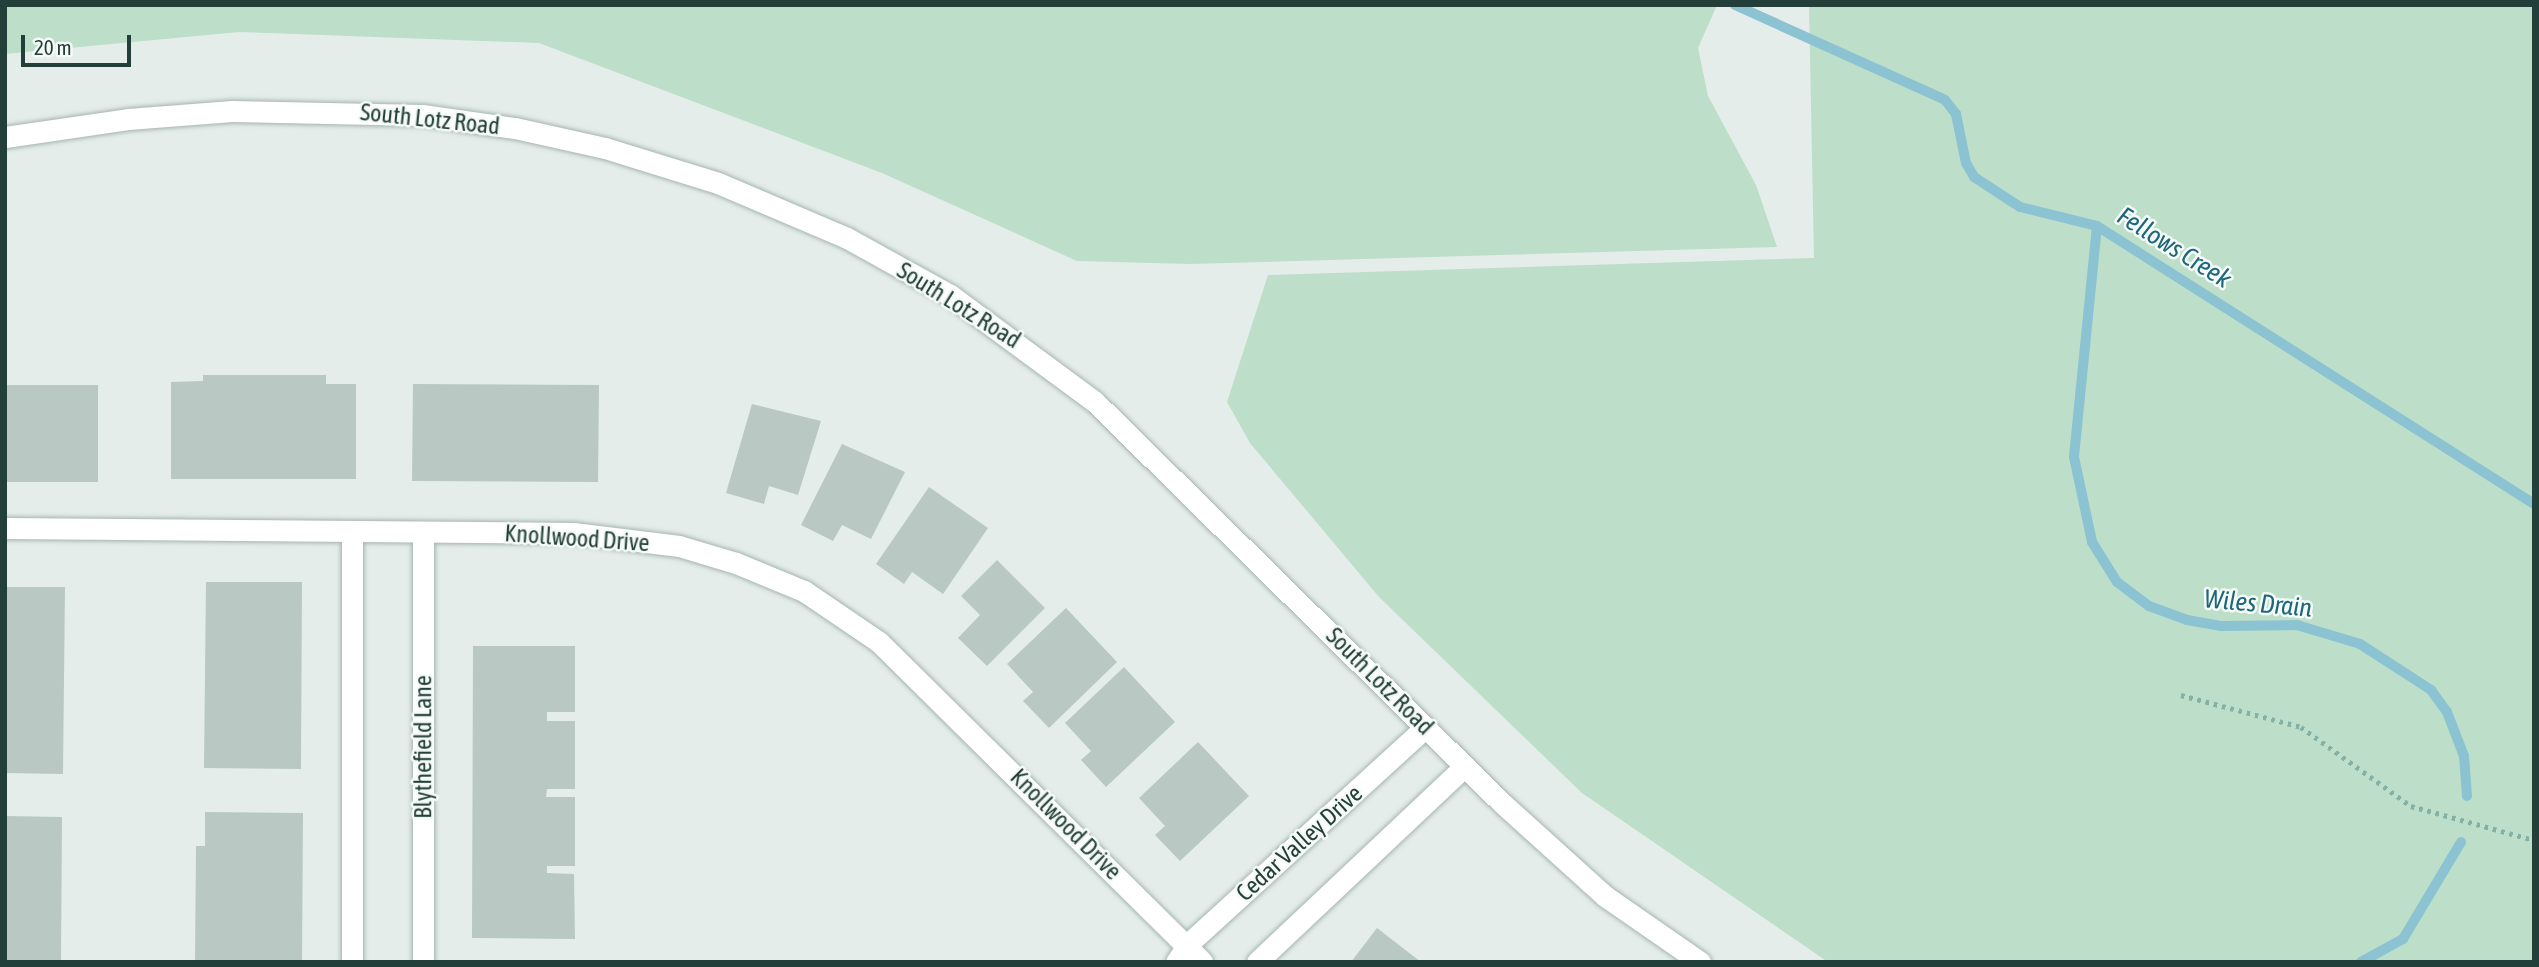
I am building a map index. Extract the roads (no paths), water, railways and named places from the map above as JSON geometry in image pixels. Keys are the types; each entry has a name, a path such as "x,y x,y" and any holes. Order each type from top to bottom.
{"street":[{"name":"South Lotz Road","path":"5,137 128,119 232,111 422,116 516,128 605,148 783,208 950,295 1065,377 1198,498 1464,767 1605,896 1700,962"},
{"name":"Knollwood Drive","path":"5,528 573,533 637,539 704,552 804,591 841,613 920,679 1182,953 1202,962"},
{"name":"Blythefield Lane","path":"423,532 424,962"},
{"path":"352,533 352,962"},
{"name":"Cedar Valley Drive","path":"1182,953 1426,727"},
{"path":"1257,962 1464,767"}],"waterway":[{"name":"Fellows Creek","path":"1735,5 1945,100 1956,114 1966,163 1974,177 2020,207 2097,226 2534,504"},
{"name":"Wiles Drain","path":"2097,226 2074,457 2092,542 2117,582 2149,606 2187,620 2220,626 2297,625 2360,644 2431,690 2447,712 2464,756 2467,796"},
{"name":"Wiles Drain","path":"2361,962 2403,939 2461,842"}]}
